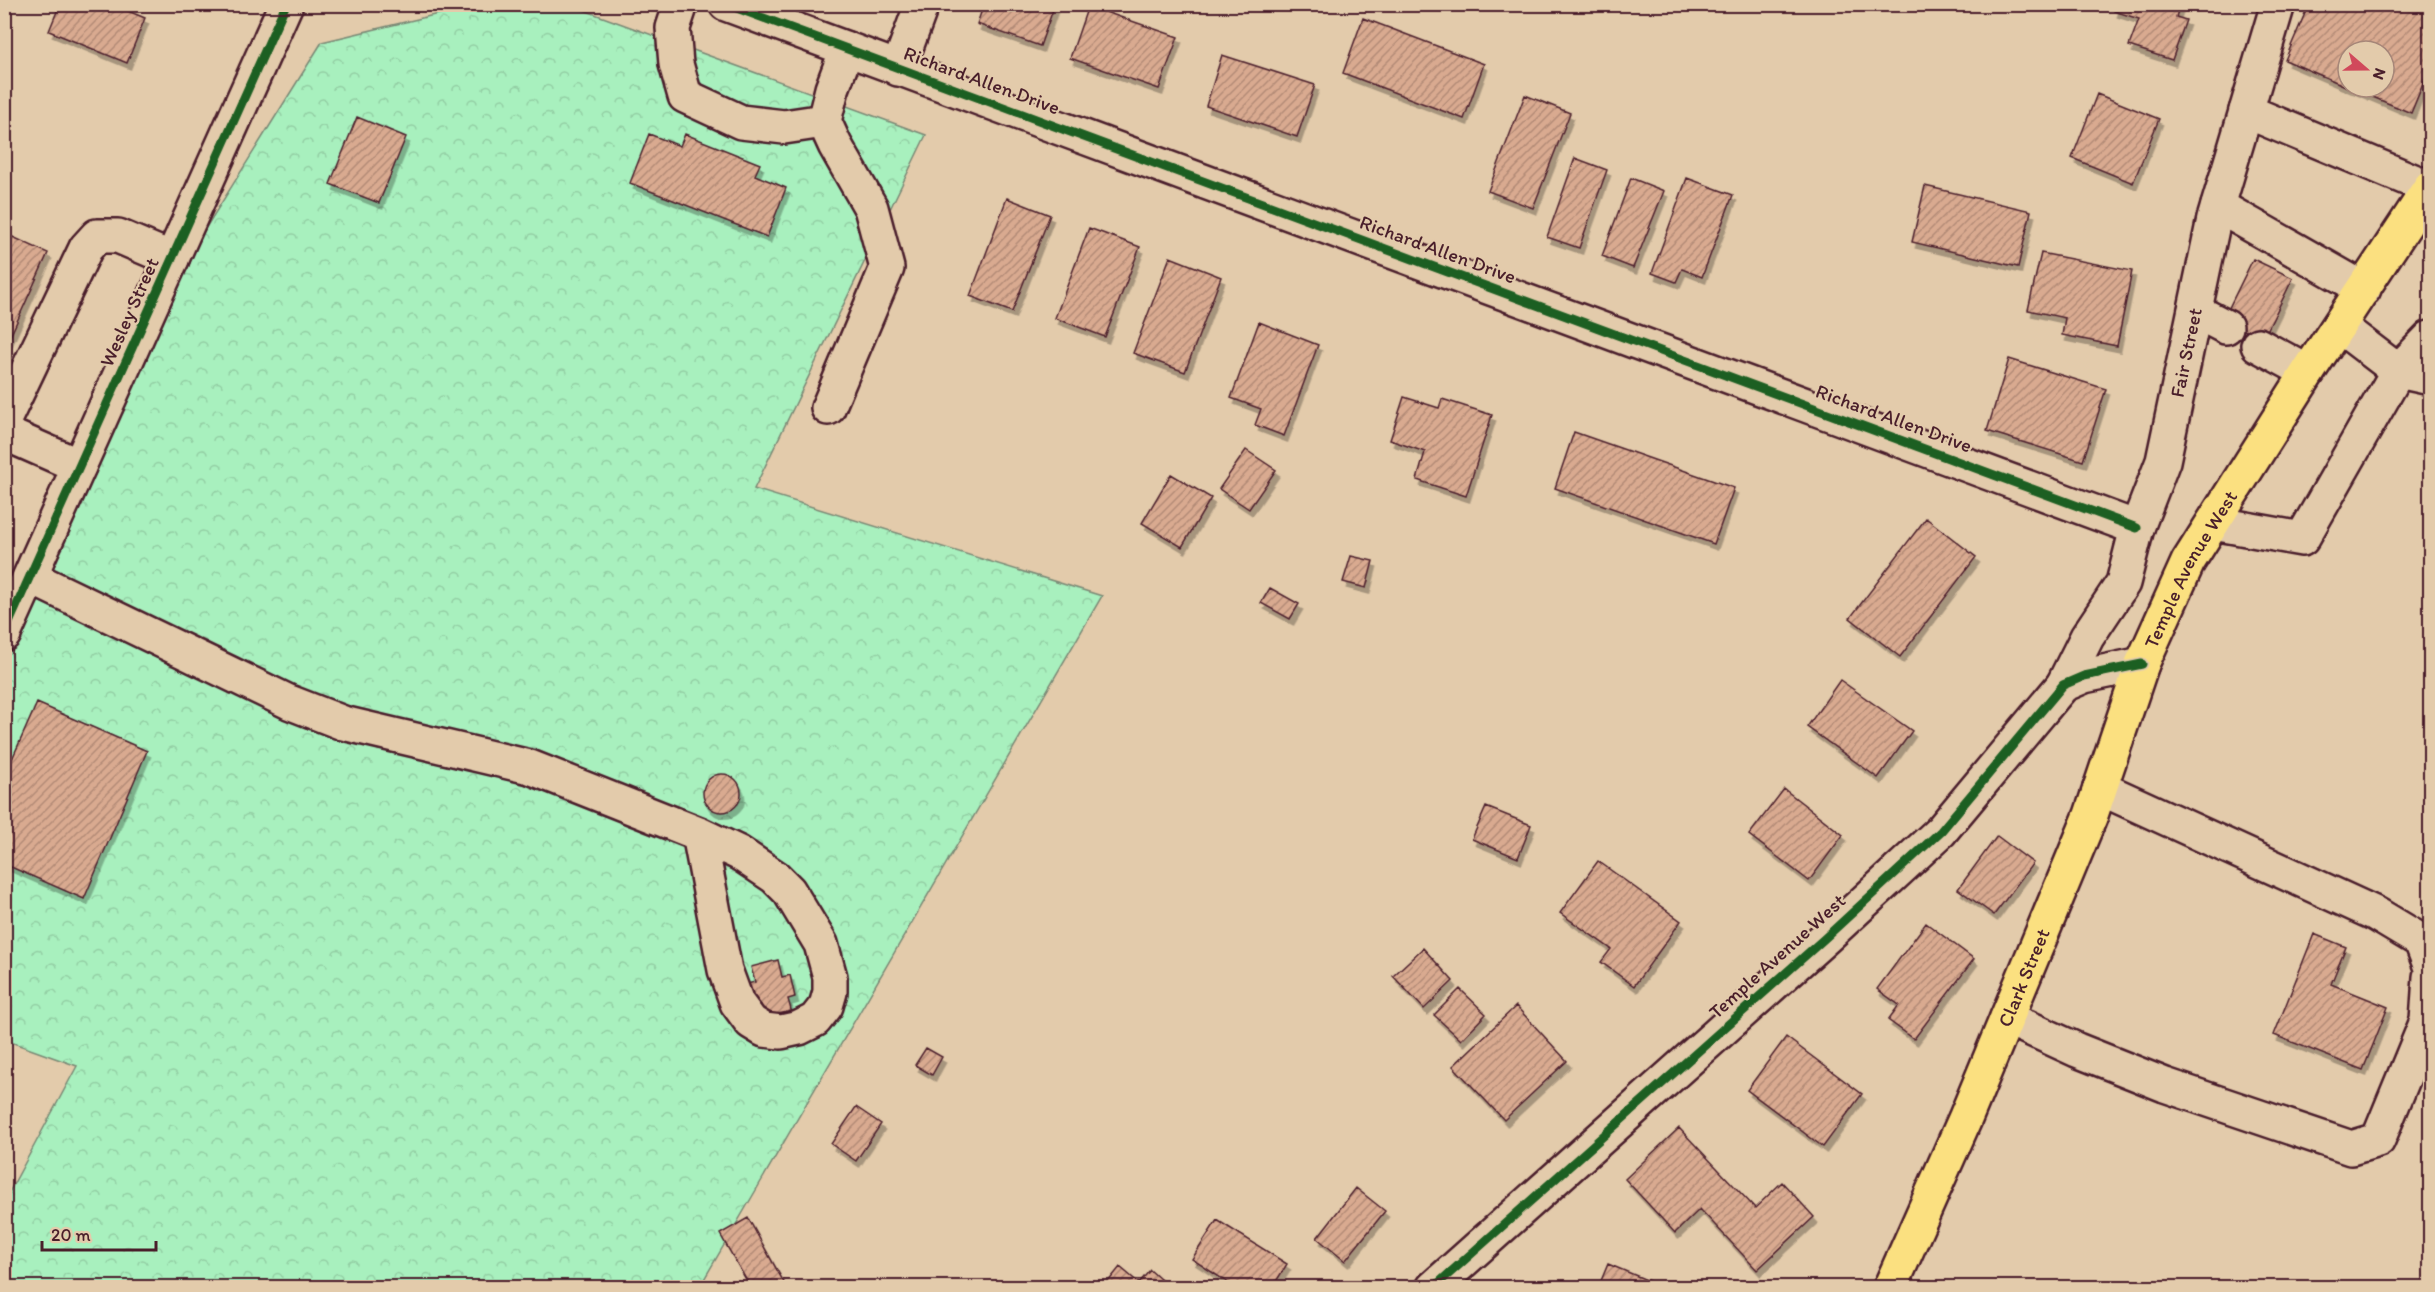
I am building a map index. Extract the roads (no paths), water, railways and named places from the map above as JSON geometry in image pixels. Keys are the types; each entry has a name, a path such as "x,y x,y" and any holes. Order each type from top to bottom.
{"main road":[{"name":"Temple Avenue West","path":"2142,664 2188,562 2307,372 2430,188"},
{"name":"Clark Street","path":"1890,1287 2007,1018 2100,789 2142,664"}],"street":[{"name":"Wesley Street","path":"4,634 286,4"},
{"path":"681,4 673,28 676,64 685,96 741,122 784,127 824,121"},
{"name":"Richard Allen Drive","path":"726,4 2137,528"},
{"path":"898,69 922,4"},
{"name":"Fair Street","path":"2062,685 2087,637 2123,583 2137,528 2163,461 2218,206 2278,4"},
{"path":"828,408 887,268 871,208 834,145 824,121 831,89 847,49"},
{"path":"2246,111 2430,188"},
{"path":"2218,206 2364,289"},
{"path":"4,420 86,248 97,236 118,236 172,259"},
{"path":"2195,311 2226,327"},
{"path":"2339,326 2398,371 2430,378"},
{"path":"2213,523 2302,539 2398,371 2430,338"},
{"path":"2258,345 2307,372"},
{"path":"4,434 79,466"},
{"path":"30,576 289,702 343,723 530,768 699,834 758,864 789,891 821,944 830,977 830,992 826,1006 815,1020 799,1029 781,1032 764,1030 751,1022 737,1003 725,970 699,834"},
{"name":"Temple Avenue West","path":"1433,1287 1825,938 1941,831 2062,685 2084,676 2142,664"},
{"path":"2100,789 2376,914 2421,941 2430,965"},
{"path":"2007,1018 2077,1050 2165,1085 2351,1148 2378,1140 2427,1021 2430,977"}]}
